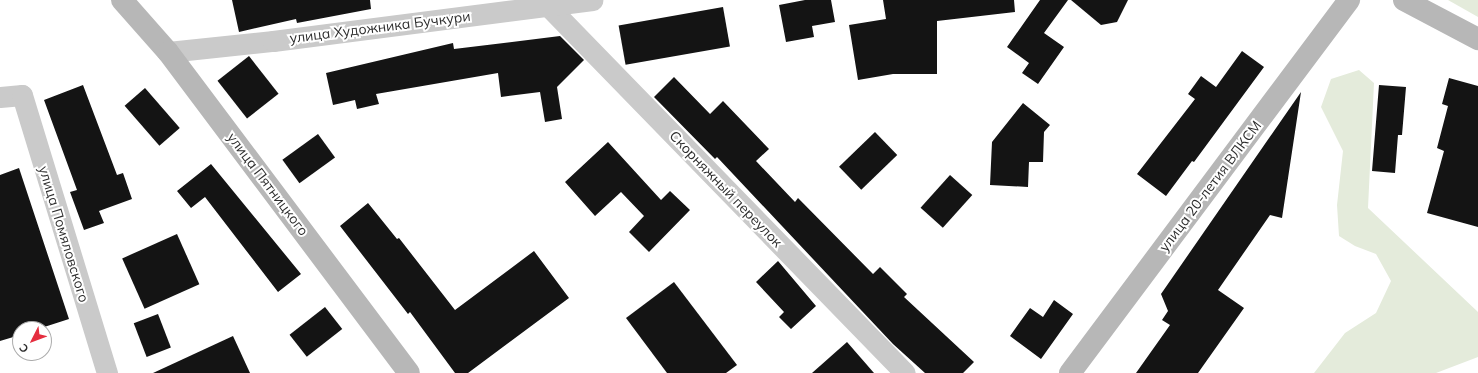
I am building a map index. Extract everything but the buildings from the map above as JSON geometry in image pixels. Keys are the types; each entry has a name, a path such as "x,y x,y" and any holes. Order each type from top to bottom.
{"street":[{"name":"улица Пятницкого","path":"122,0 168,52 409,373"},
{"name":"улица Художника Бучкури","path":"168,52 273,41 592,0"},
{"name":"улица 20-летия ВЛКСМ","path":"1070,373 1349,0"},
{"path":"1404,0 1478,38"},
{"name":"Скорняжный переулок","path":"547,5 905,373"},
{"name":"улица Помяловского","path":"0,97 22,95 107,373"}],"green space":[{"path":"1448,0 1478,0 1478,17"},
{"path":"1359,70 1374,83 1368,208 1478,312 1478,357 1436,373 1314,373 1345,333 1376,313 1391,281 1376,254 1355,246 1339,236 1337,205 1343,151 1321,107 1331,79"}]}
